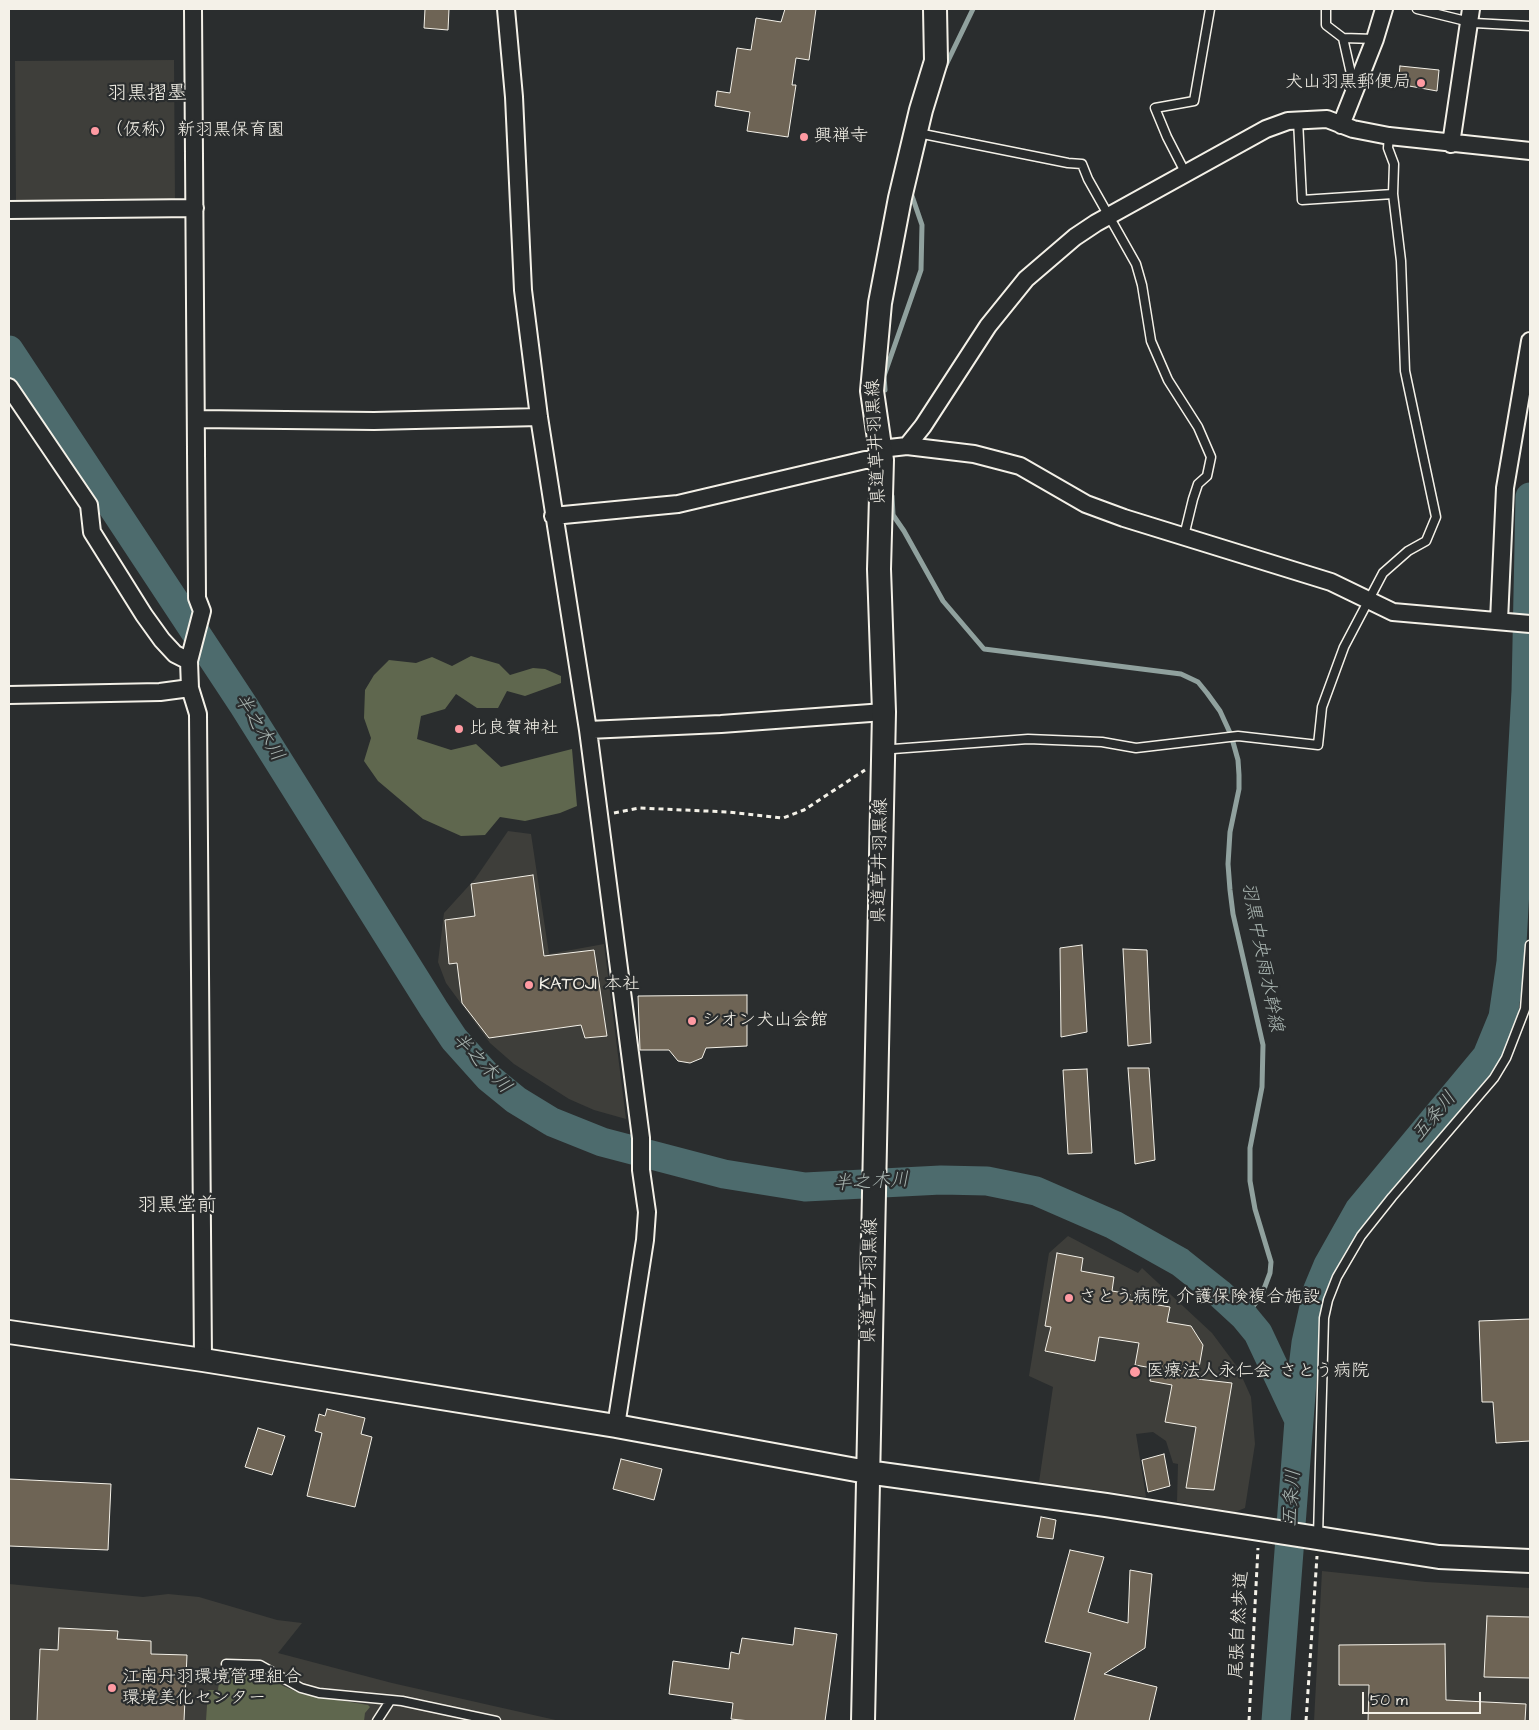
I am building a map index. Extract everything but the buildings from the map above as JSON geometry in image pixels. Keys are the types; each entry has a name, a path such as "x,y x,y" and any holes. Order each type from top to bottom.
{"main road":[{"name":"県道草井羽黒線","path":"863,1721 874,1170 878,760 884,712 880,569 881,455 872,391 880,303 916,132 936,61 935,9"},
{"path":"9,1332 202,1360 616,1426 867,1472 1106,1505 1439,1557 1530,1561"}],"street":[{"path":"193,9 198,419 197,598 202,611 189,661 190,688 198,714 202,1360"},
{"path":"506,9 514,97 523,290 539,417 588,730 641,1138 641,1170 647,1212 645,1240 616,1426"},
{"path":"1341,125 1354,87 1375,40 1384,9"},
{"path":"1451,144 1470,16"},
{"path":"907,446 923,426 988,326 1026,279 1075,237 1108,216 1266,129 1298,120 1327,119 1341,125 1389,136 1530,151"},
{"path":"9,210 195,208"},
{"path":"1505,622 1505,488 1530,341"},
{"path":"9,387 89,505 92,532 144,615 175,654 189,661"},
{"path":"198,419 374,421 539,417"},
{"path":"554,516 678,504 865,460 907,446 974,454 1020,466 1086,504 1322,579 1369,599 1393,612 1530,624"},
{"path":"9,695 160,692 190,688"},
{"path":"588,730 721,724 884,712"}],"lane":[{"path":"1186,172 1166,137 1155,108 1194,101 1210,9"},
{"path":"1326,9 1326,25 1343,38 1375,40"},
{"path":"1417,9 1530,26"},
{"path":"1343,38 1354,87"},
{"path":"1298,120 1302,200 1393,194"},
{"path":"916,132 1068,163 1082,164 1108,216 1136,264 1142,285 1151,341 1168,380 1198,427 1211,458 1207,476 1198,484 1184,536"},
{"path":"878,760 893,749 1028,739 1102,742 1136,748 1238,736 1318,745 1322,707 1344,647 1384,573 1408,551 1426,541 1436,517 1405,371 1401,261 1393,194 1394,164 1388,148 1389,136"},
{"path":"1318,1538 1324,1318 1328,1300 1337,1277 1361,1236 1392,1196 1494,1078 1506,1058 1526,1010 1530,945"},
{"path":"226,1664 260,1665 294,1685 320,1693 390,1702 402,1701 496,1721"},
{"path":"377,1721 390,1702"}],"path":[{"path":"599,818 639,808 728,812 783,818 804,810 878,760"},
{"name":"尾張自然歩道","path":"1249,1721 1259,1530"},
{"path":"1306,1721 1318,1538"}],"shaded area":[{"name":"（仮称）新羽黒保育園","path":"174,60 175,201 16,201 15,61"},
{"path":"508,831 531,834 549,954 604,944 626,1119 594,1110 569,1099 514,1064 490,1043 446,983 438,962 444,913 475,879"},
{"name":"医療法人永仁会 さとう病院","path":"1068,1236 1138,1273 1142,1268 1212,1333 1238,1368 1251,1397 1255,1444 1245,1508 1235,1512 1177,1502 1178,1464 1173,1463 1166,1441 1153,1432 1136,1434 1146,1497 1039,1482 1053,1387 1029,1376 1049,1253"},
{"path":"1322,1571 1426,1582 1530,1588 1530,1721 1314,1721"},
{"path":"9,1584 143,1597 168,1594 199,1597 277,1620 302,1623 278,1653 392,1683 560,1721 9,1721"}],"green space":[{"path":"471,656 499,664 510,675 533,668 545,669 561,676 561,683 525,696 507,691 498,708 477,708 456,694 445,709 421,716 417,739 451,750 476,744 501,767 572,749 577,806 560,813 525,821 500,817 485,835 461,836 423,819 378,781 364,761 371,738 364,718 365,690 374,675 389,660 416,663 432,657 452,666"},
{"path":"221,1668 257,1670 283,1686 302,1694 368,1705 370,1707 365,1713 364,1721 206,1721 208,1690 218,1690"}],"waterway":[{"name":"羽黒中央雨水幹線","path":"945,67 973,9"},
{"name":"羽黒中央雨水幹線","path":"885,390 884,376 921,270 922,225 911,193"},
{"name":"半之木川","path":"9,350 244,706 434,1009 454,1039 489,1078 516,1100 552,1122 602,1142 724,1174 805,1187 941,1180 987,1181 1036,1191 1114,1225 1180,1262 1219,1293 1244,1316 1258,1333 1298,1418"},
{"name":"羽黒中央雨水幹線","path":"892,496 893,515 943,601 984,649 1181,674 1198,682 1220,711 1231,735 1238,760 1239,789 1230,832 1228,864 1230,890 1233,914 1263,1045 1262,1087 1250,1148 1250,1181 1255,1209 1271,1262 1270,1273 1261,1297 1244,1316"},
{"name":"五条川","path":"1276,1721 1303,1368 1306,1343 1318,1289 1328,1265 1359,1210 1487,1056 1503,1017 1511,962 1526,691 1530,497"}],"place":[{"name":"犬山羽黒郵便局","path":"1421,83"},
{"name":"（仮称）新羽黒保育園","path":"95,131"},
{"name":"興禅寺","path":"804,137"},
{"name":"比良賀神社","path":"459,729"},
{"name":"KATOJI 本社","path":"529,985"},
{"name":"シオン犬山会館","path":"692,1021"},
{"name":"さとう病院 介護保険複合施設","path":"1069,1298"},
{"name":"医療法人永仁会 さとう病院","path":"1135,1372"},
{"name":"江南丹羽環境管理組合 環境美化センター","path":"112,1688"}],"district":[{"name":"羽黒摺墨","path":"147,95"},
{"name":"羽黒堂前","path":"177,1207"}]}
